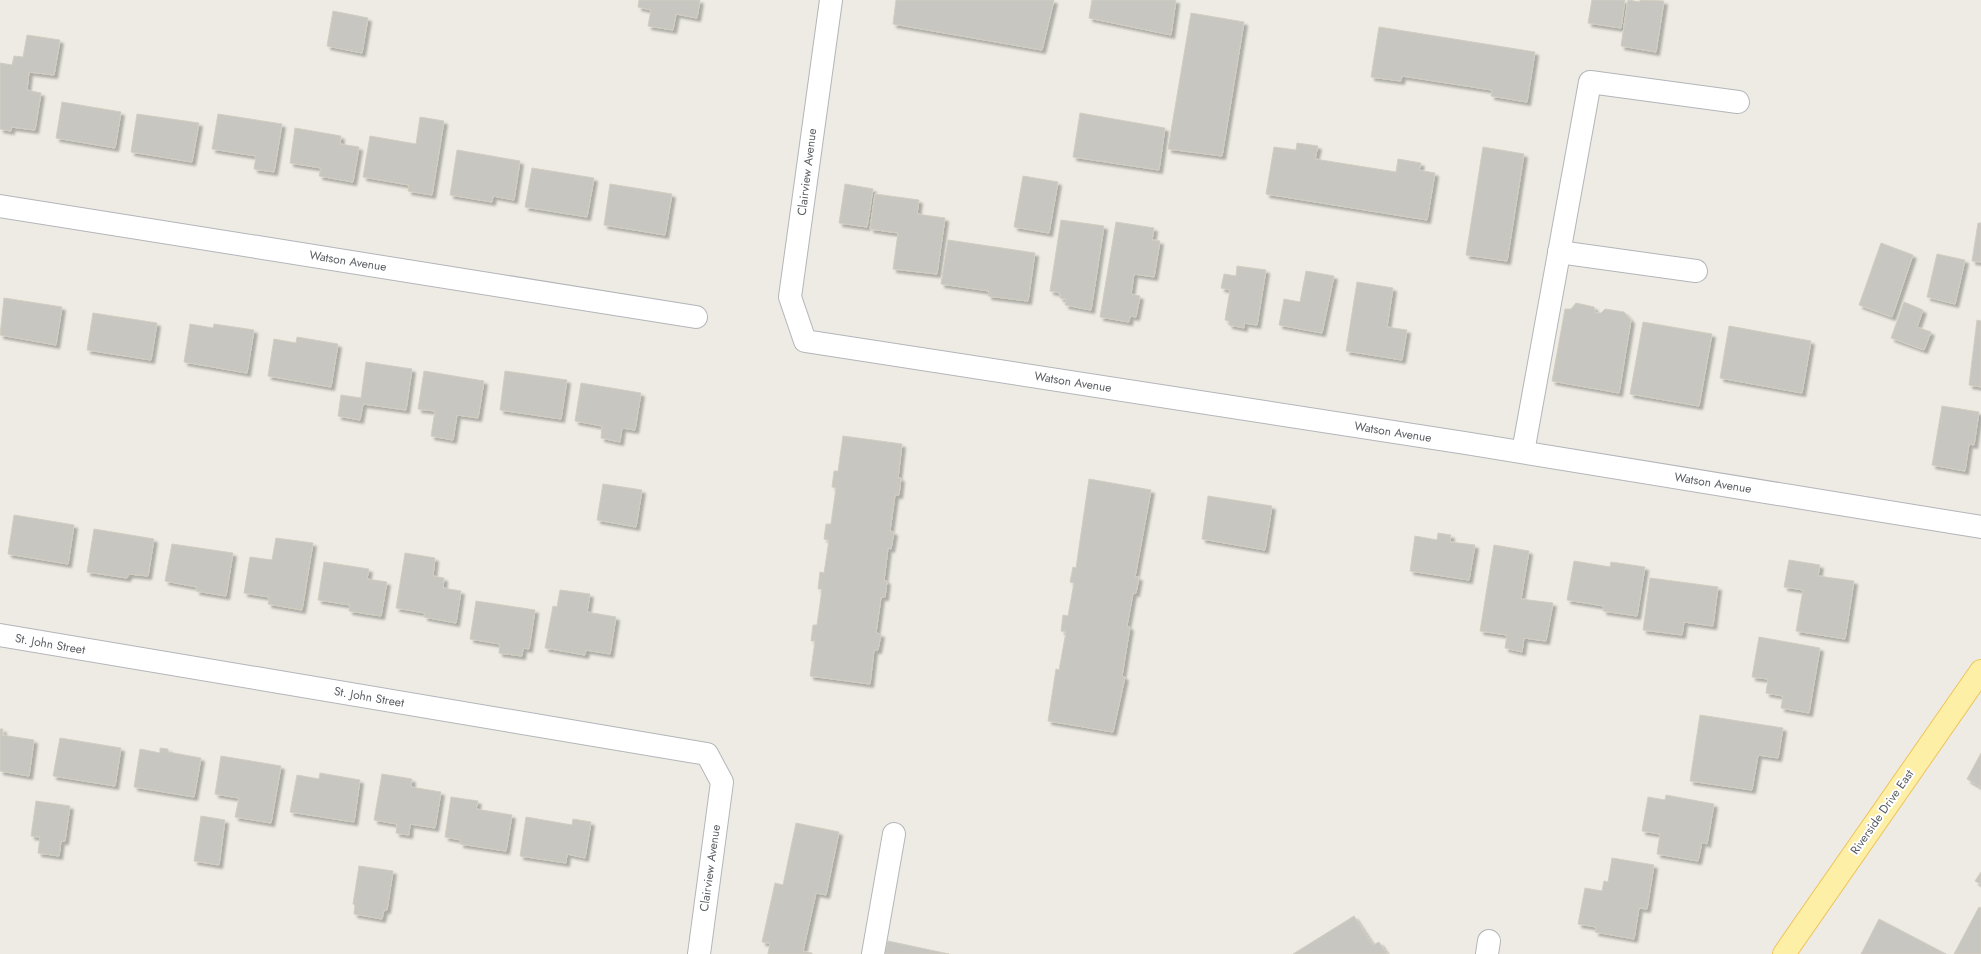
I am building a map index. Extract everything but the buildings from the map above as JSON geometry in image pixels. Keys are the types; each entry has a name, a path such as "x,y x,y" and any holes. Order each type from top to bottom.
{"main road":[{"name":"Riverside Drive East","path":"1784,954 1981,671"}],"street":[{"name":"Clairview Avenue","path":"805,342 790,297 831,0"},
{"path":"1523,452 1590,82 1738,102"},
{"name":"Watson Avenue","path":"0,206 696,317"},
{"path":"1559,252 1696,271"},
{"name":"Watson Avenue","path":"805,342 1523,452 1981,527"},
{"name":"St. John Street","path":"0,635 708,754 722,782"},
{"name":"Clairview Avenue","path":"699,954 722,782"},
{"path":"873,954 894,834"}]}
